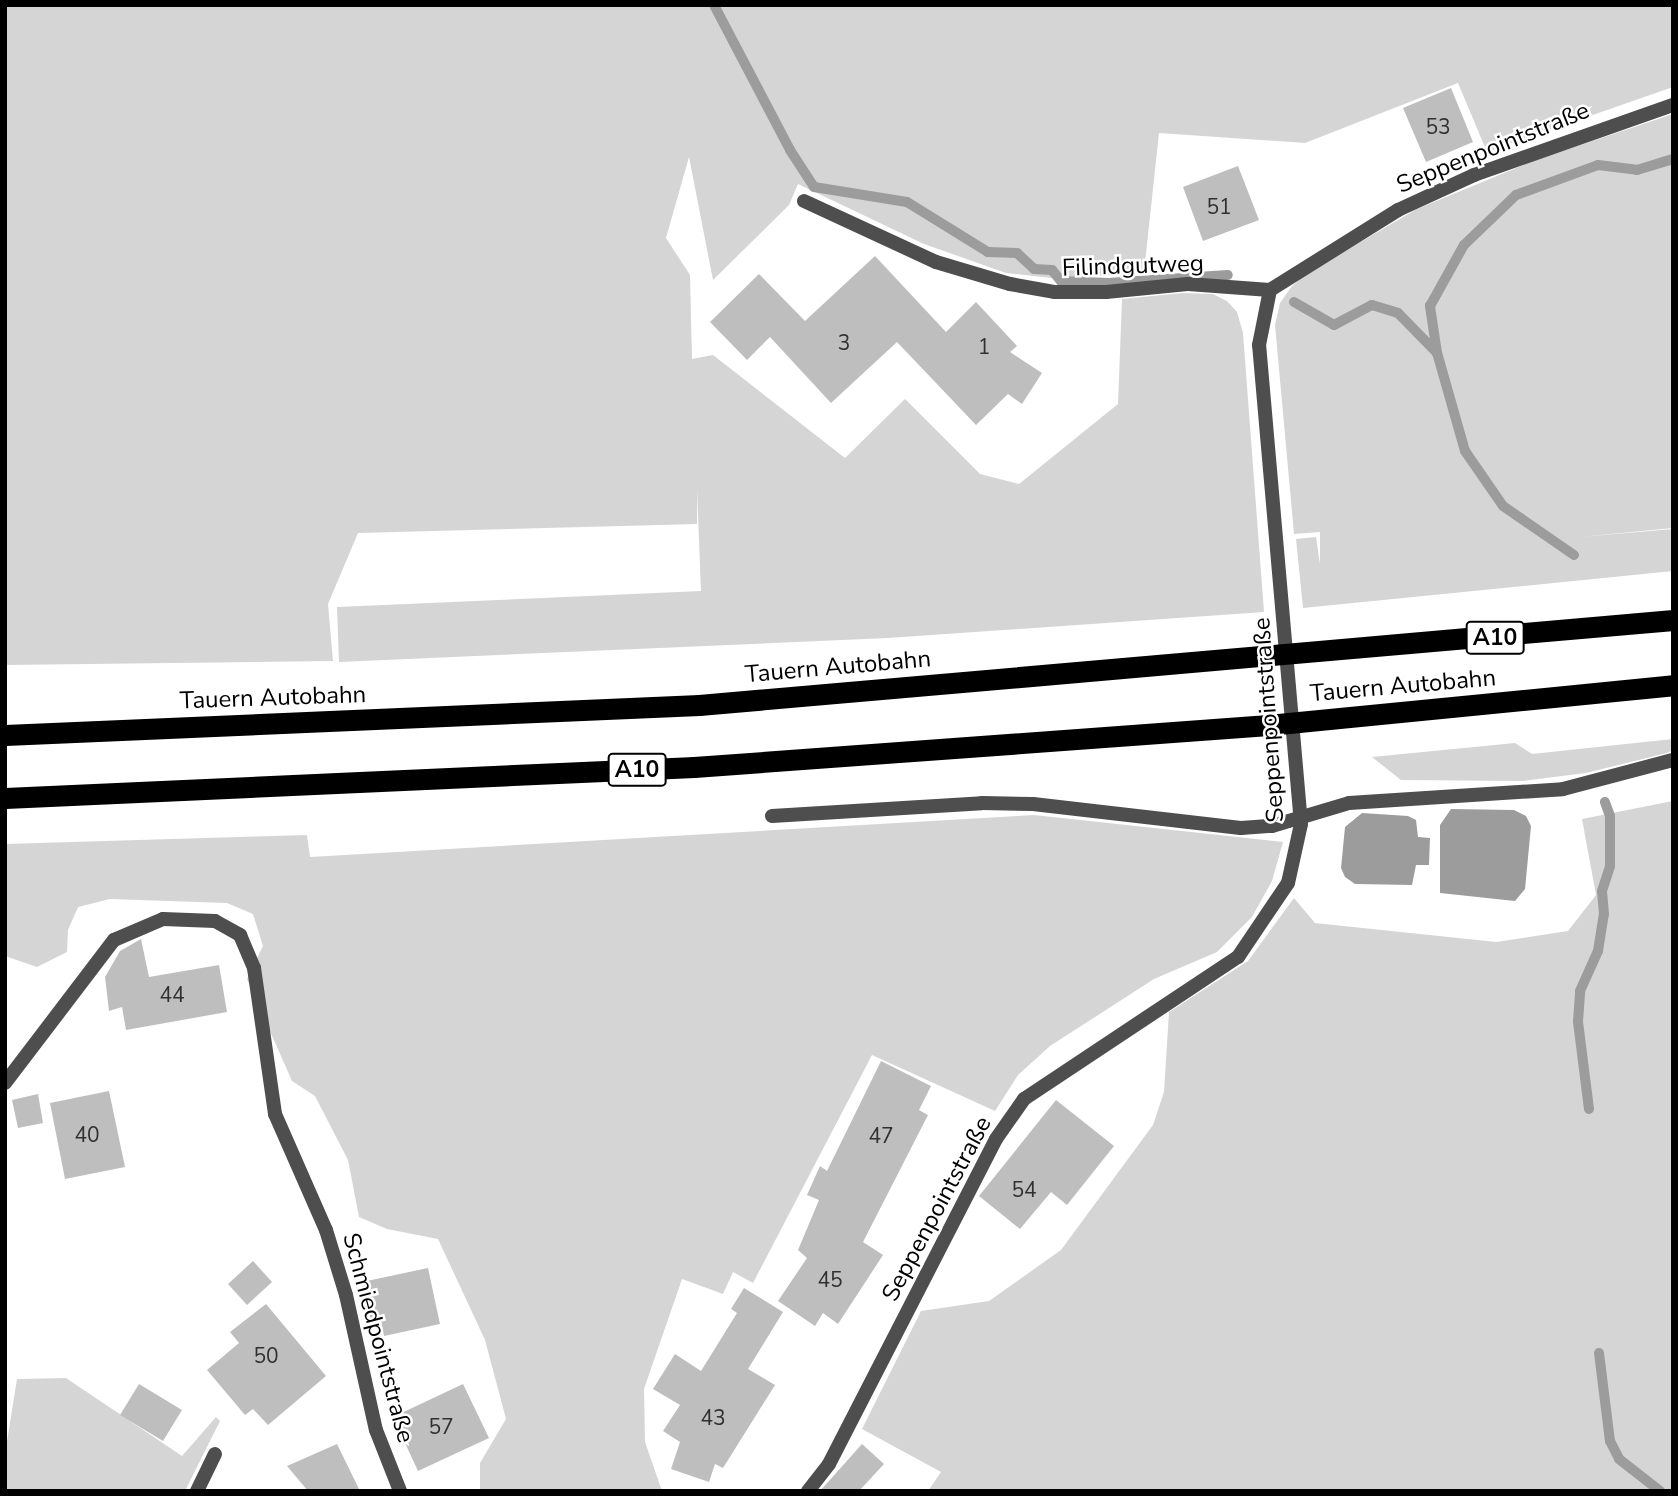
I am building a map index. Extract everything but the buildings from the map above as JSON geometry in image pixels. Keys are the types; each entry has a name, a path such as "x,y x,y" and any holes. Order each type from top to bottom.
{"highway":[{"name":"Tauern Autobahn","path":"5,735 699,705 1262,659 1673,620"},
{"name":"Tauern Autobahn","path":"5,798 694,767 1268,726 1673,685"}],"street":[{"name":"Seppenpointstraße","path":"808,1491 829,1464 996,1139 1024,1099 1238,957 1288,883 1301,818 1258,345 1270,290 1398,210 1474,175 1673,104"},
{"name":"Filindgutweg","path":"804,201 936,262 1010,284 1055,292 1106,292 1188,284 1270,290"},
{"path":"772,816 982,803 1033,804 1241,828 1301,818 1349,803 1563,789 1673,760"},
{"name":"Schmiedpointstraße","path":"5,1083 114,940 133,928 163,919 215,921 240,935 254,968 275,1114 326,1230 346,1295 376,1430 400,1491"},
{"path":"197,1491 215,1454"}],"shaded area":[{"path":"5,5 1673,5 1673,87 1487,152 1458,83 1305,143 1159,133 1144,272 1060,279 1006,273 924,244 798,184 789,205 713,280 689,157 666,238 690,275 692,359 713,355 845,458 905,399 980,474 1019,484 1118,404 1122,299 1183,293 1213,294 1227,301 1237,312 1243,333 1264,612 888,638 339,662 337,607 701,591 697,489 697,524 358,533 328,604 333,661 5,665"},
{"path":"1673,114 1673,528 1580,537 1673,529 1673,571 1303,608 1296,539 1316,537 1320,564 1320,532 1294,534 1275,325 1280,303 1292,286 1309,272 1417,209 1533,161"},
{"path":"1673,739 1673,750 1667,753 1586,773 1523,781 1401,780 1372,757 1515,743 1532,754"},
{"path":"1673,801 1673,1491 928,1491 941,1472 862,1429 921,1311 989,1301 1061,1250 1153,1125 1164,1092 1169,1012 1248,961 1294,898 1315,923 1496,942 1568,931 1596,895 1582,819"},
{"path":"1451,809 1514,810 1526,816 1531,826 1525,889 1515,901 1440,893 1440,825"},
{"path":"1362,813 1408,816 1416,820 1418,837 1430,838 1429,865 1416,865 1412,885 1355,884 1345,877 1341,868 1345,827"},
{"path":"1034,815 1283,842 1272,881 1252,917 1217,952 1154,979 1050,1046 1018,1075 995,1111 872,1055 753,1283 733,1272 723,1294 682,1279 644,1389 645,1442 662,1491 480,1491 480,1463 506,1419 485,1340 438,1239 387,1229 359,1217 348,1160 315,1096 292,1081 247,979 263,946 253,914 227,903 110,899 78,907 68,930 67,952 37,967 5,956 5,844 307,835 310,857"},
{"path":"66,1378 182,1456 216,1417 220,1421 185,1491 5,1491 5,1454 17,1379"}],"waterway":[{"path":"714,5 790,150 814,187 907,202 988,252 1017,253 1034,269 1052,270 1061,281 1108,283 1228,275"},
{"path":"1574,555 1503,506 1465,451 1437,353 1430,306 1464,245 1516,195 1598,165 1637,170 1673,159"},
{"path":"1294,302 1334,325 1372,305 1398,313 1437,353"},
{"path":"1589,1109 1578,1022 1580,991 1598,951 1604,914 1602,891 1610,866 1610,816 1605,802"},
{"path":"1599,1353 1610,1441 1619,1459 1660,1491"}]}
